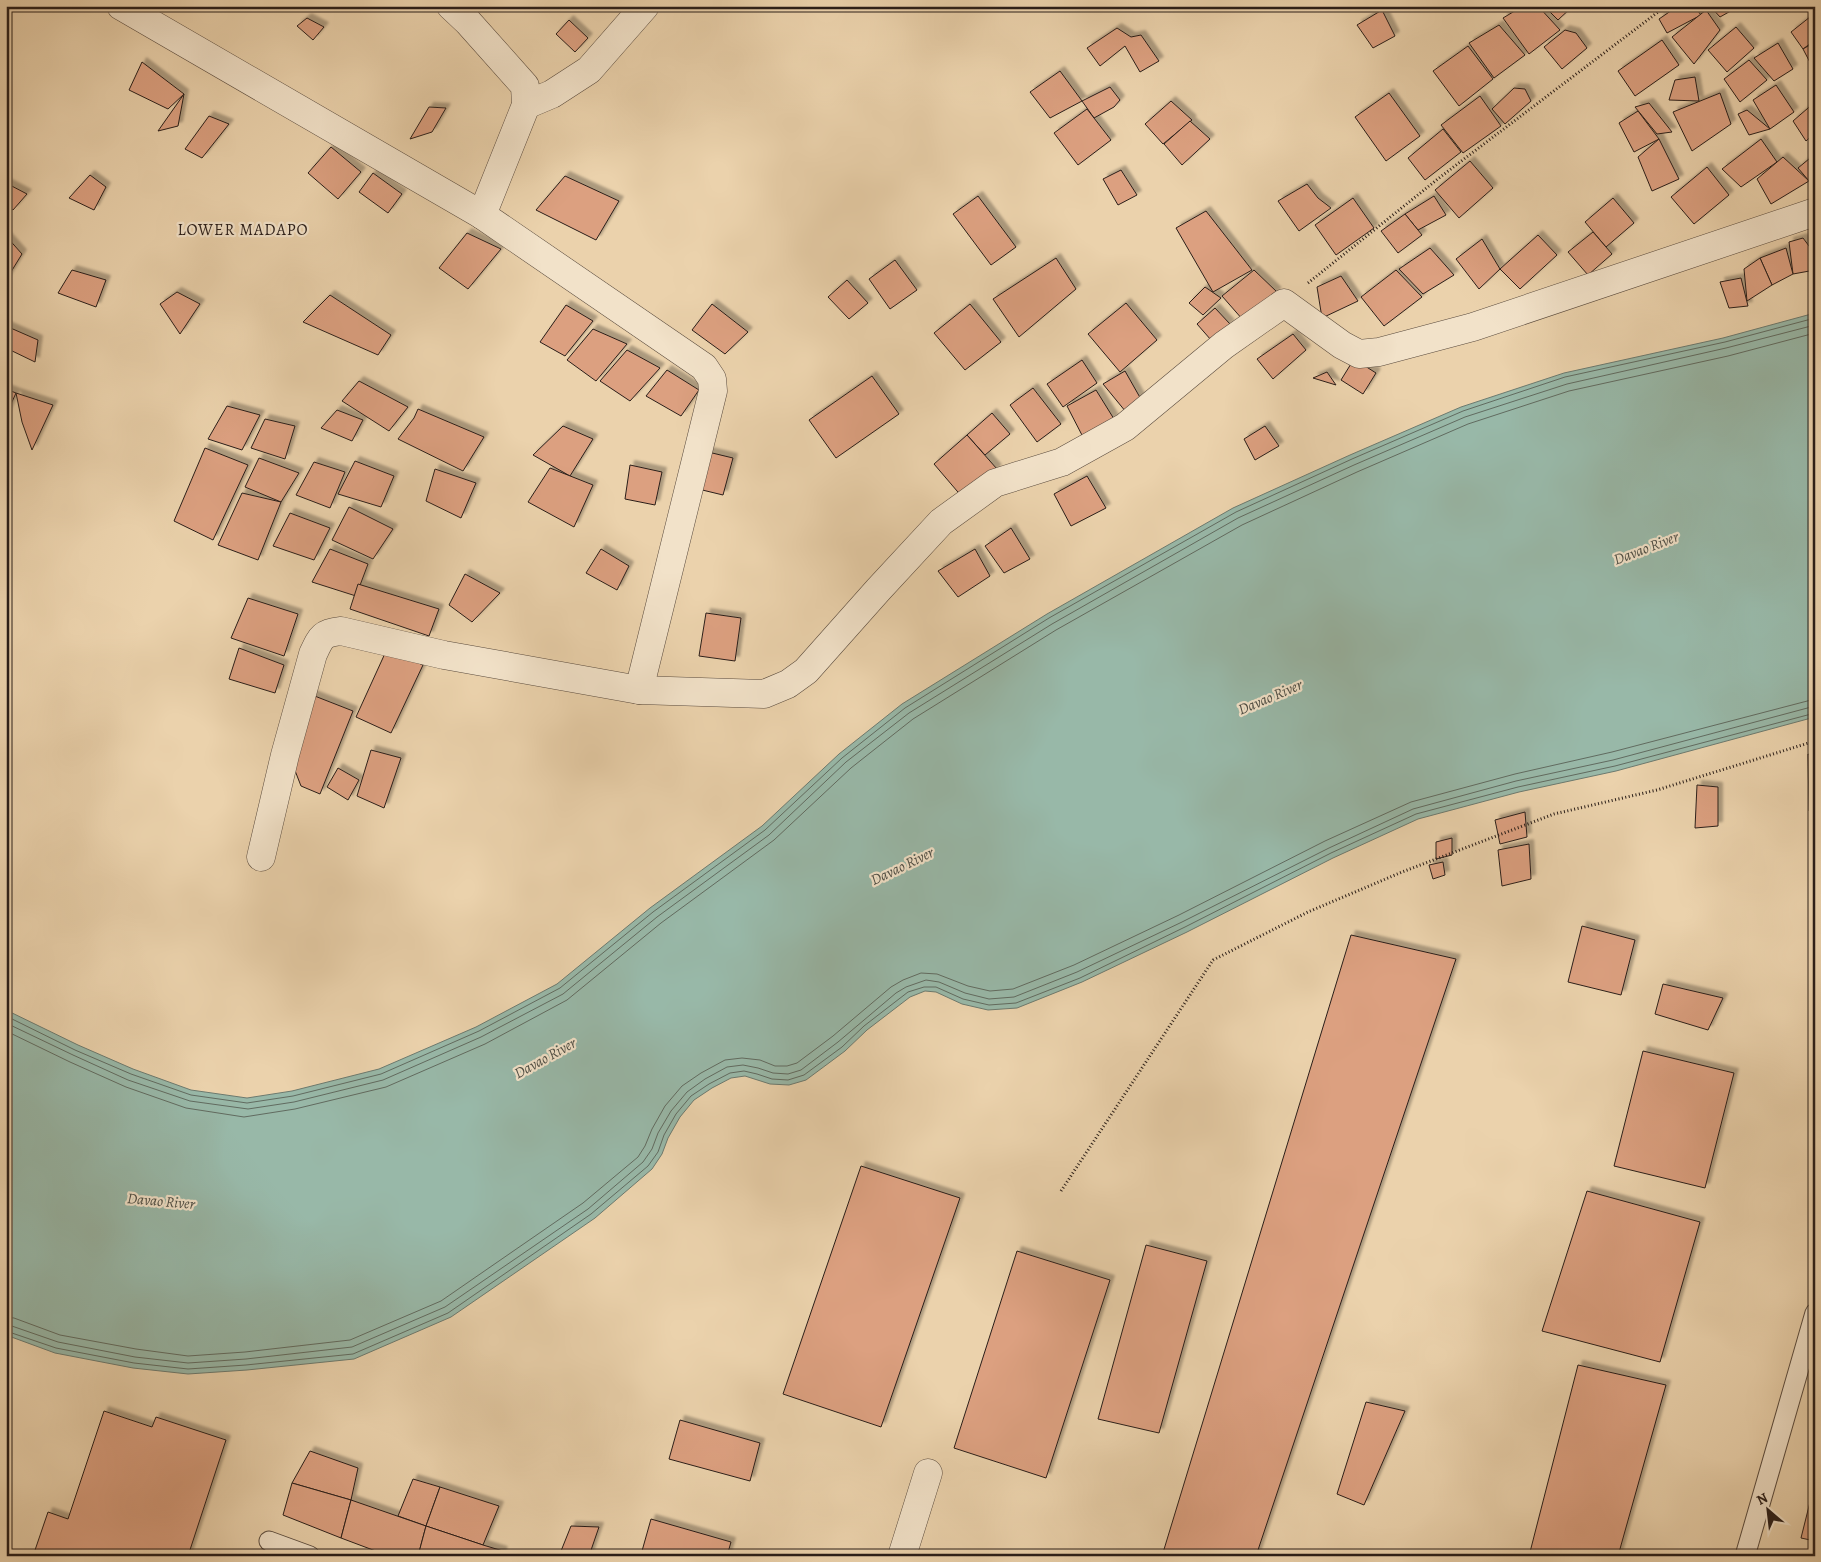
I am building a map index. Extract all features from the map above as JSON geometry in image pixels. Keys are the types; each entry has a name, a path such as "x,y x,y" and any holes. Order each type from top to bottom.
{"street":[{"path":"120,6 482,215 704,368 712,379 713,391 639,690"},
{"path":"451,6 468,22 525,86 526,105 482,215"},
{"path":"526,105 552,94 588,70 645,6"},
{"path":"261,857 285,755 313,654 320,638 328,633 342,631 444,655 639,690 764,694 788,684 806,671 941,522 995,483 1062,462 1125,427 1224,346 1284,303 1342,345 1359,354 1380,352 1474,327 1815,212"},
{"path":"902,1556 928,1473"}],"lane":[{"path":"1745,1556 1815,1313"},
{"path":"269,1541 310,1556"}],"path":[{"path":"1284,303 1439,178 1666,6"},
{"path":"1062,1190 1213,960 1308,912 1402,872 1554,814 1657,790 1815,741"}],"water":[{"name":"Davao River","path":"1815,313 1815,717 1616,771 1519,792 1418,819 1333,858 1187,932 1082,982 1017,1008 988,1010 962,1004 936,992 925,991 910,997 867,1030 845,1051 806,1080 789,1085 770,1084 745,1076 731,1078 712,1088 694,1100 680,1117 668,1138 662,1154 652,1169 595,1218 451,1317 354,1359 188,1374 133,1368 55,1353 6,1335 6,1010 133,1069 191,1090 247,1098 292,1091 379,1069 476,1027 557,984 650,908 762,826 839,754 902,704 1047,614 1233,508 1461,407 1564,373 1723,338"}],"building":[{"path":"1523,6 1538,6 1560,30 1529,54 1503,18"},
{"path":"1544,6 1573,6 1558,20"},
{"path":"1678,6 1694,6 1701,15 1667,33 1659,19"},
{"path":"1710,6 1736,6 1736,8 1720,17"},
{"path":"1382,10 1395,36 1373,48 1357,25"},
{"path":"1706,10 1720,30 1694,64 1672,37"},
{"path":"1815,13 1815,40 1803,49 1791,32"},
{"path":"307,18 324,27 313,40 297,26"},
{"path":"569,20 588,38 575,52 556,34"},
{"path":"1499,25 1525,55 1494,78 1469,43"},
{"path":"1736,27 1754,48 1727,72 1708,50"},
{"path":"1117,28 1131,37 1141,35 1159,61 1140,72 1125,46 1100,66 1087,48"},
{"path":"1565,30 1576,33 1587,48 1562,69 1544,47"},
{"path":"1662,40 1679,65 1635,96 1618,71"},
{"path":"1815,42 1815,72 1803,49"},
{"path":"1778,43 1793,69 1774,81 1754,58"},
{"path":"1468,46 1493,79 1459,106 1433,71"},
{"path":"1749,60 1767,80 1740,102 1724,79"},
{"path":"142,62 184,94 168,109 129,90"},
{"path":"1060,71 1082,101 1050,118 1030,92"},
{"path":"1695,77 1699,101 1669,100 1675,80"},
{"path":"1776,85 1794,112 1770,129 1753,100"},
{"path":"1110,87 1120,100 1114,107 1094,118 1082,101"},
{"path":"1514,88 1525,89 1531,101 1505,124 1492,109"},
{"path":"1389,93 1420,136 1386,161 1355,117"},
{"path":"1720,93 1731,124 1692,151 1673,112"},
{"path":"184,94 178,126 158,131"},
{"path":"1480,96 1501,126 1463,153 1441,125"},
{"path":"1171,101 1192,120 1163,144 1145,124"},
{"path":"1815,102 1815,133 1806,141 1793,121"},
{"path":"1649,103 1672,132 1657,134 1635,107"},
{"path":"429,107 446,108 432,132 410,139"},
{"path":"1087,109 1111,140 1078,165 1054,133"},
{"path":"1747,110 1770,129 1749,135 1738,114"},
{"path":"1638,111 1659,139 1634,152 1619,123"},
{"path":"209,116 229,124 202,158 185,149"},
{"path":"1190,121 1210,139 1182,165 1164,144"},
{"path":"1443,129 1461,152 1425,180 1408,158"},
{"path":"1659,139 1679,179 1652,191 1638,157"},
{"path":"1761,139 1777,162 1741,187 1722,169"},
{"path":"331,147 361,172 338,199 308,173"},
{"path":"1815,154 1815,188 1798,168"},
{"path":"1783,157 1809,181 1771,204 1757,179"},
{"path":"1470,161 1493,188 1459,218 1435,190"},
{"path":"1707,167 1729,195 1694,224 1671,197"},
{"path":"1121,170 1137,195 1118,205 1103,179"},
{"path":"373,173 402,194 388,213 359,192"},
{"path":"90,175 106,187 94,210 69,198"},
{"path":"565,176 619,201 596,240 536,210"},
{"path":"6,183 27,194 13,210 6,206"},
{"path":"1307,184 1318,198 1331,208 1299,231 1278,201"},
{"path":"978,196 1016,247 991,265 953,214"},
{"path":"1434,196 1446,215 1418,230 1405,214"},
{"path":"1353,198 1374,228 1336,255 1315,225"},
{"path":"1613,198 1634,223 1606,247 1585,222"},
{"path":"1206,211 1252,270 1213,292 1176,228"},
{"path":"1405,214 1422,235 1398,253 1381,231"},
{"path":"1593,232 1612,254 1588,275 1568,252"},
{"path":"467,233 501,249 468,289 439,268"},
{"path":"1538,235 1557,255 1520,289 1500,269"},
{"path":"6,236 22,254 6,280"},
{"path":"1803,238 1815,254 1815,270 1793,274 1789,242"},
{"path":"1482,239 1500,269 1479,289 1456,259"},
{"path":"1430,248 1454,275 1423,294 1399,269"},
{"path":"1786,248 1793,274 1772,285 1760,258"},
{"path":"1056,258 1076,289 1019,337 993,299"},
{"path":"1760,258 1772,285 1747,301 1744,269"},
{"path":"895,260 917,290 890,309 869,279"},
{"path":"72,270 106,280 96,307 58,293"},
{"path":"1254,270 1277,292 1243,320 1222,296"},
{"path":"1396,270 1422,297 1384,326 1361,297"},
{"path":"1341,276 1358,301 1322,318 1317,287"},
{"path":"1741,278 1748,306 1729,308 1720,282"},
{"path":"847,280 868,303 849,319 828,297"},
{"path":"1205,287 1221,298 1203,315 1189,303"},
{"path":"177,292 200,304 180,334 160,304"},
{"path":"330,295 391,335 378,355 303,322"},
{"path":"1126,303 1157,340 1120,372 1088,334"},
{"path":"712,304 748,332 725,354 692,330"},
{"path":"970,304 1001,342 965,370 934,333"},
{"path":"566,305 593,321 565,356 540,342"},
{"path":"1215,308 1230,324 1211,340 1197,324"},
{"path":"6,326 38,340 35,362 6,348"},
{"path":"593,329 627,344 596,381 567,360"},
{"path":"1293,334 1306,350 1273,379 1257,359"},
{"path":"627,350 660,368 630,401 600,381"},
{"path":"1354,359 1376,373 1363,394 1341,380"},
{"path":"1082,360 1097,383 1063,407 1047,384"},
{"path":"667,370 699,390 681,416 646,396"},
{"path":"1125,371 1142,401 1126,412 1103,384"},
{"path":"1327,372 1336,385 1313,378"},
{"path":"872,376 899,414 836,458 809,420"},
{"path":"359,381 408,407 389,431 342,401"},
{"path":"1033,388 1061,424 1037,442 1010,405"},
{"path":"6,389 16,393 6,415"},
{"path":"1096,390 1114,419 1084,439 1067,406"},
{"path":"16,393 53,405 32,450 22,422"},
{"path":"227,406 260,415 242,450 208,439"},
{"path":"418,409 484,437 463,471 398,439 414,418"},
{"path":"337,410 363,420 352,441 321,428"},
{"path":"992,413 1010,434 985,455 967,435"},
{"path":"265,419 295,426 285,459 251,448"},
{"path":"563,426 593,439 570,476 533,455"},
{"path":"1265,426 1279,446 1255,460 1244,439"},
{"path":"967,435 997,469 963,498 934,464"},
{"path":"205,448 248,465 213,540 174,521"},
{"path":"704,451 733,458 723,495 694,488"},
{"path":"259,458 299,473 281,502 245,487"},
{"path":"355,461 394,476 381,507 338,494"},
{"path":"314,462 345,472 330,508 296,495"},
{"path":"630,465 662,472 655,505 625,499"},
{"path":"550,468 593,485 574,527 528,502"},
{"path":"435,469 476,483 461,518 426,501"},
{"path":"1087,476 1106,508 1071,526 1054,494"},
{"path":"242,493 281,502 258,560 218,545"},
{"path":"349,507 393,529 373,559 332,540"},
{"path":"290,513 330,528 314,560 273,546"},
{"path":"1011,528 1030,559 1004,573 985,546"},
{"path":"330,549 368,564 356,596 312,582"},
{"path":"601,549 629,566 617,590 586,573"},
{"path":"975,549 990,576 958,597 938,571"},
{"path":"465,574 500,593 472,622 449,605"},
{"path":"358,584 439,609 429,636 350,609"},
{"path":"248,598 298,614 284,656 231,638"},
{"path":"706,613 741,618 735,661 699,656"},
{"path":"239,648 284,665 275,693 229,679"},
{"path":"387,649 423,665 391,733 356,717"},
{"path":"307,693 353,711 320,794 301,786 287,750"},
{"path":"371,750 401,758 384,808 357,796"},
{"path":"1808,754 1815,757 1815,806 1809,811"},
{"path":"338,768 359,780 348,800 327,787"},
{"path":"1697,785 1718,787 1718,826 1695,828"},
{"path":"1525,812 1527,837 1500,844 1495,820"},
{"path":"1452,838 1452,855 1436,859 1436,842"},
{"path":"1529,844 1531,879 1502,886 1498,850"},
{"path":"1443,862 1445,875 1433,879 1429,865"},
{"path":"1582,926 1635,940 1621,995 1568,982"},
{"path":"1351,935 1456,959 1256,1556 1162,1556"},
{"path":"1663,984 1723,998 1708,1030 1655,1014"},
{"path":"1643,1051 1734,1073 1705,1188 1614,1166"},
{"path":"861,1166 960,1198 881,1427 783,1394"},
{"path":"1587,1191 1700,1222 1660,1362 1542,1331"},
{"path":"1146,1245 1207,1261 1159,1433 1098,1419"},
{"path":"1017,1251 1110,1280 1046,1478 954,1448"},
{"path":"1578,1365 1666,1385 1618,1556 1529,1556"},
{"path":"1366,1402 1405,1411 1364,1505 1337,1494"},
{"path":"104,1411 152,1427 156,1417 226,1440 188,1556 33,1556 48,1512 68,1519"},
{"path":"680,1420 760,1443 750,1481 669,1459"},
{"path":"310,1451 358,1468 351,1500 292,1483"},
{"path":"413,1479 440,1487 426,1526 398,1516"},
{"path":"1815,1482 1815,1541 1801,1538"},
{"path":"292,1483 351,1500 341,1538 283,1515"},
{"path":"440,1487 499,1506 483,1545 426,1526"},
{"path":"351,1500 426,1526 418,1556 389,1556 341,1538"},
{"path":"651,1519 731,1542 727,1556 659,1556 642,1551"},
{"path":"426,1526 503,1551 501,1556 418,1556"},
{"path":"571,1526 599,1527 589,1556 559,1556"}],"district":[{"name":"LOWER MADAPO","path":"243,229"}]}
